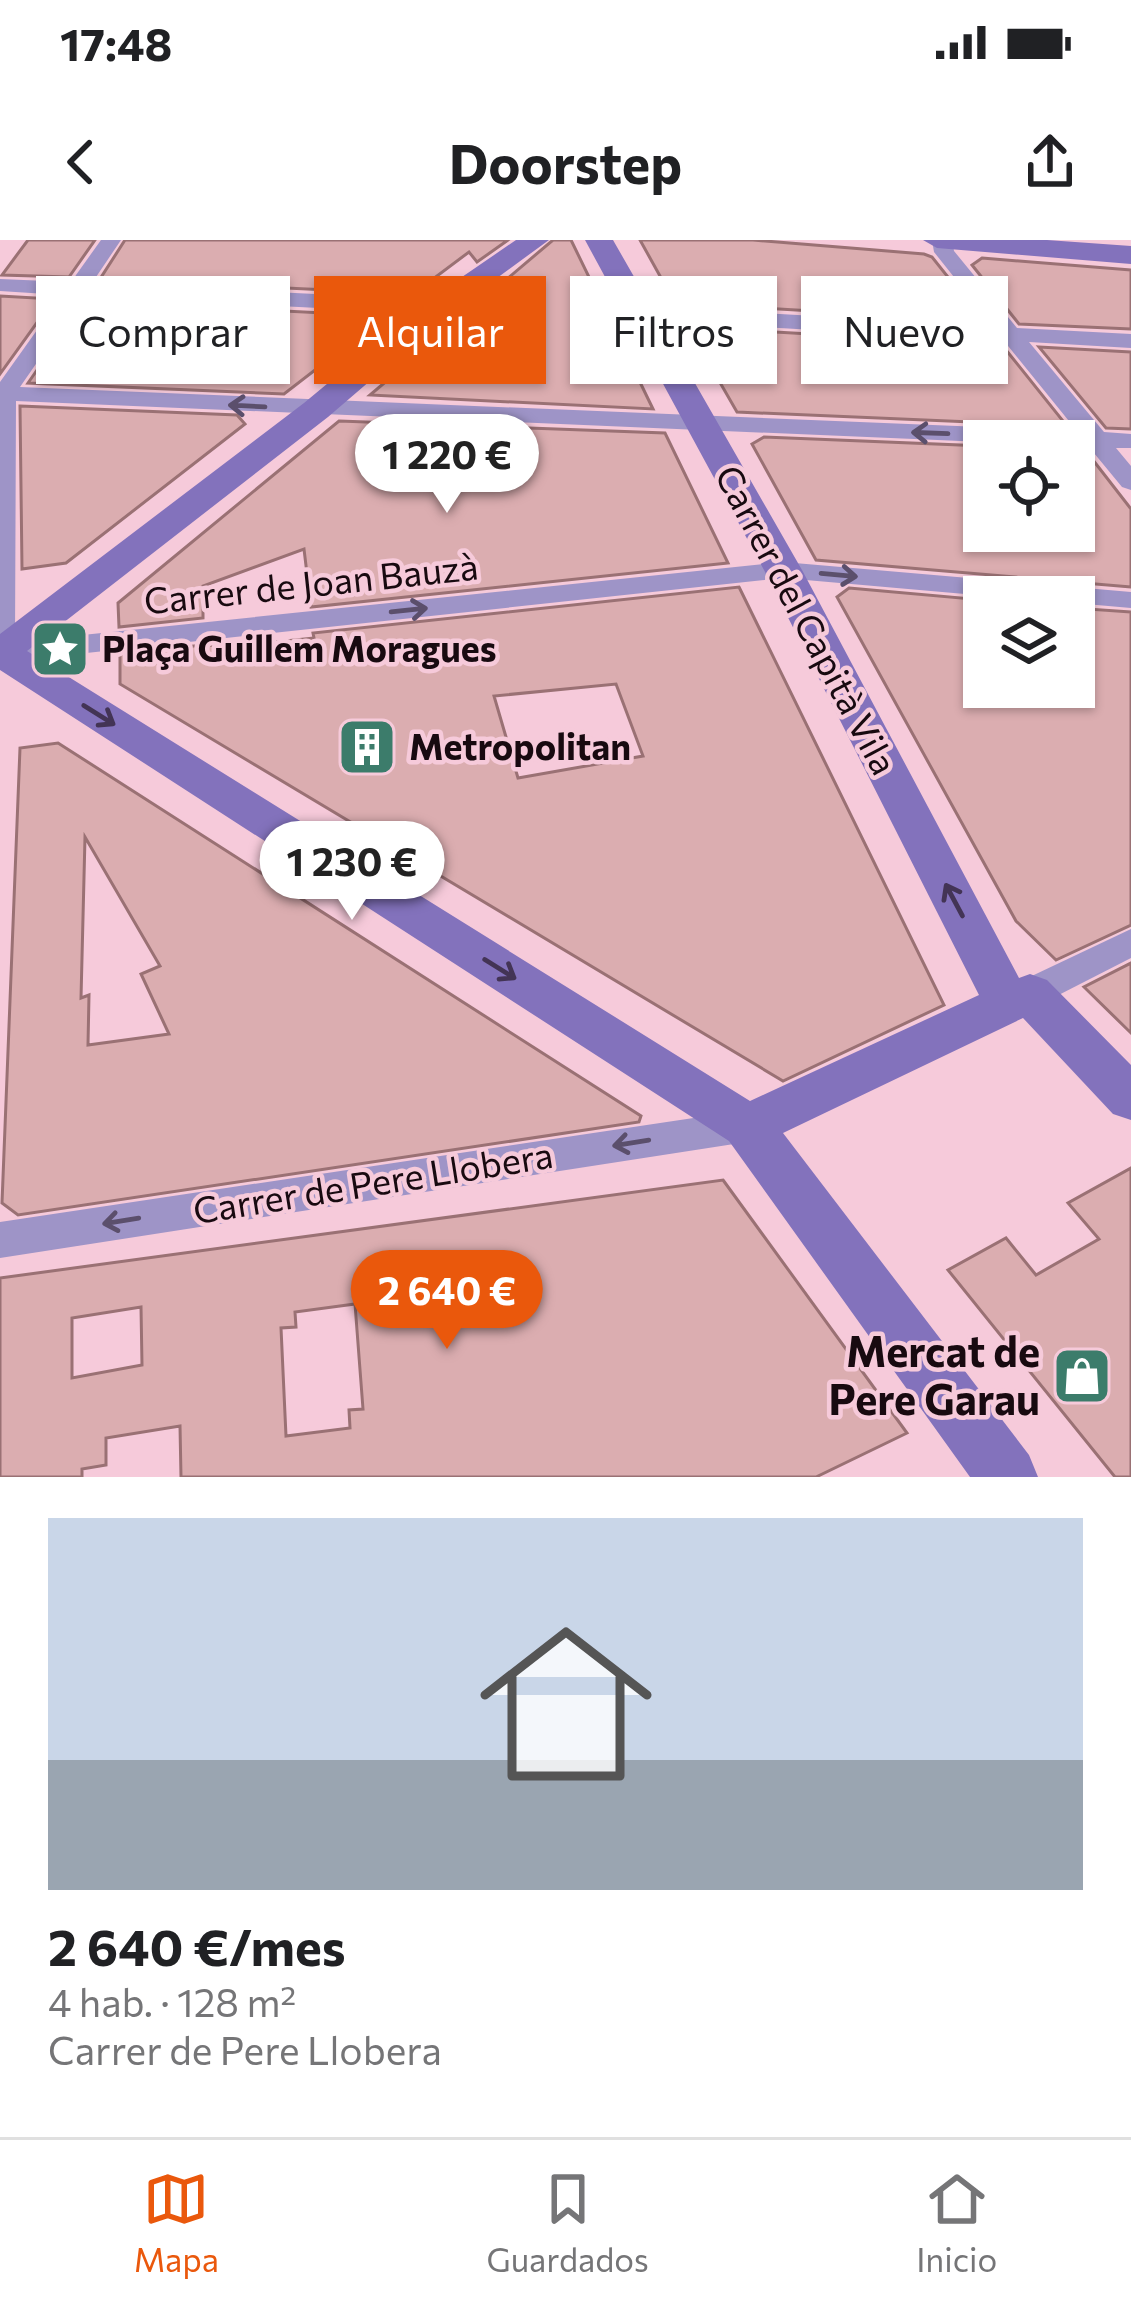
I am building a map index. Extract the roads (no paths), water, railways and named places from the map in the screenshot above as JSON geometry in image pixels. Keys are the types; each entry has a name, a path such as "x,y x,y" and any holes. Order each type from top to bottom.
{"street":[{"path":"86,276 111,240"},
{"path":"484,276 536,240"},
{"name":"Carrer del Capità Vila","path":"598,240 619,276"},
{"path":"1131,255 940,240 944,252 1131,482"},
{"path":"0,285 36,287"},
{"path":"777,321 1131,341"},
{"path":"0,653 2,393 36,346"},
{"path":"0,653 347,384"},
{"name":"Carrer del Capità Vila","path":"679,384 1019,998 1131,1099"},
{"path":"2,393 316,410 1131,441"},
{"name":"Carrer de Joan Bauzà","path":"0,653 783,570 1131,600"},
{"path":"0,653 747,1126 993,1473"},
{"path":"747,1126 1131,942"},
{"name":"Carrer de Pere Llobera","path":"0,1240 747,1126"}],"place":[{"name":"Plaça Guillem Moragues","path":"60,649"},
{"name":"Metropolitan","path":"367,747"},
{"name":"Mercat de Pere Garau","path":"1082,1376"}]}
